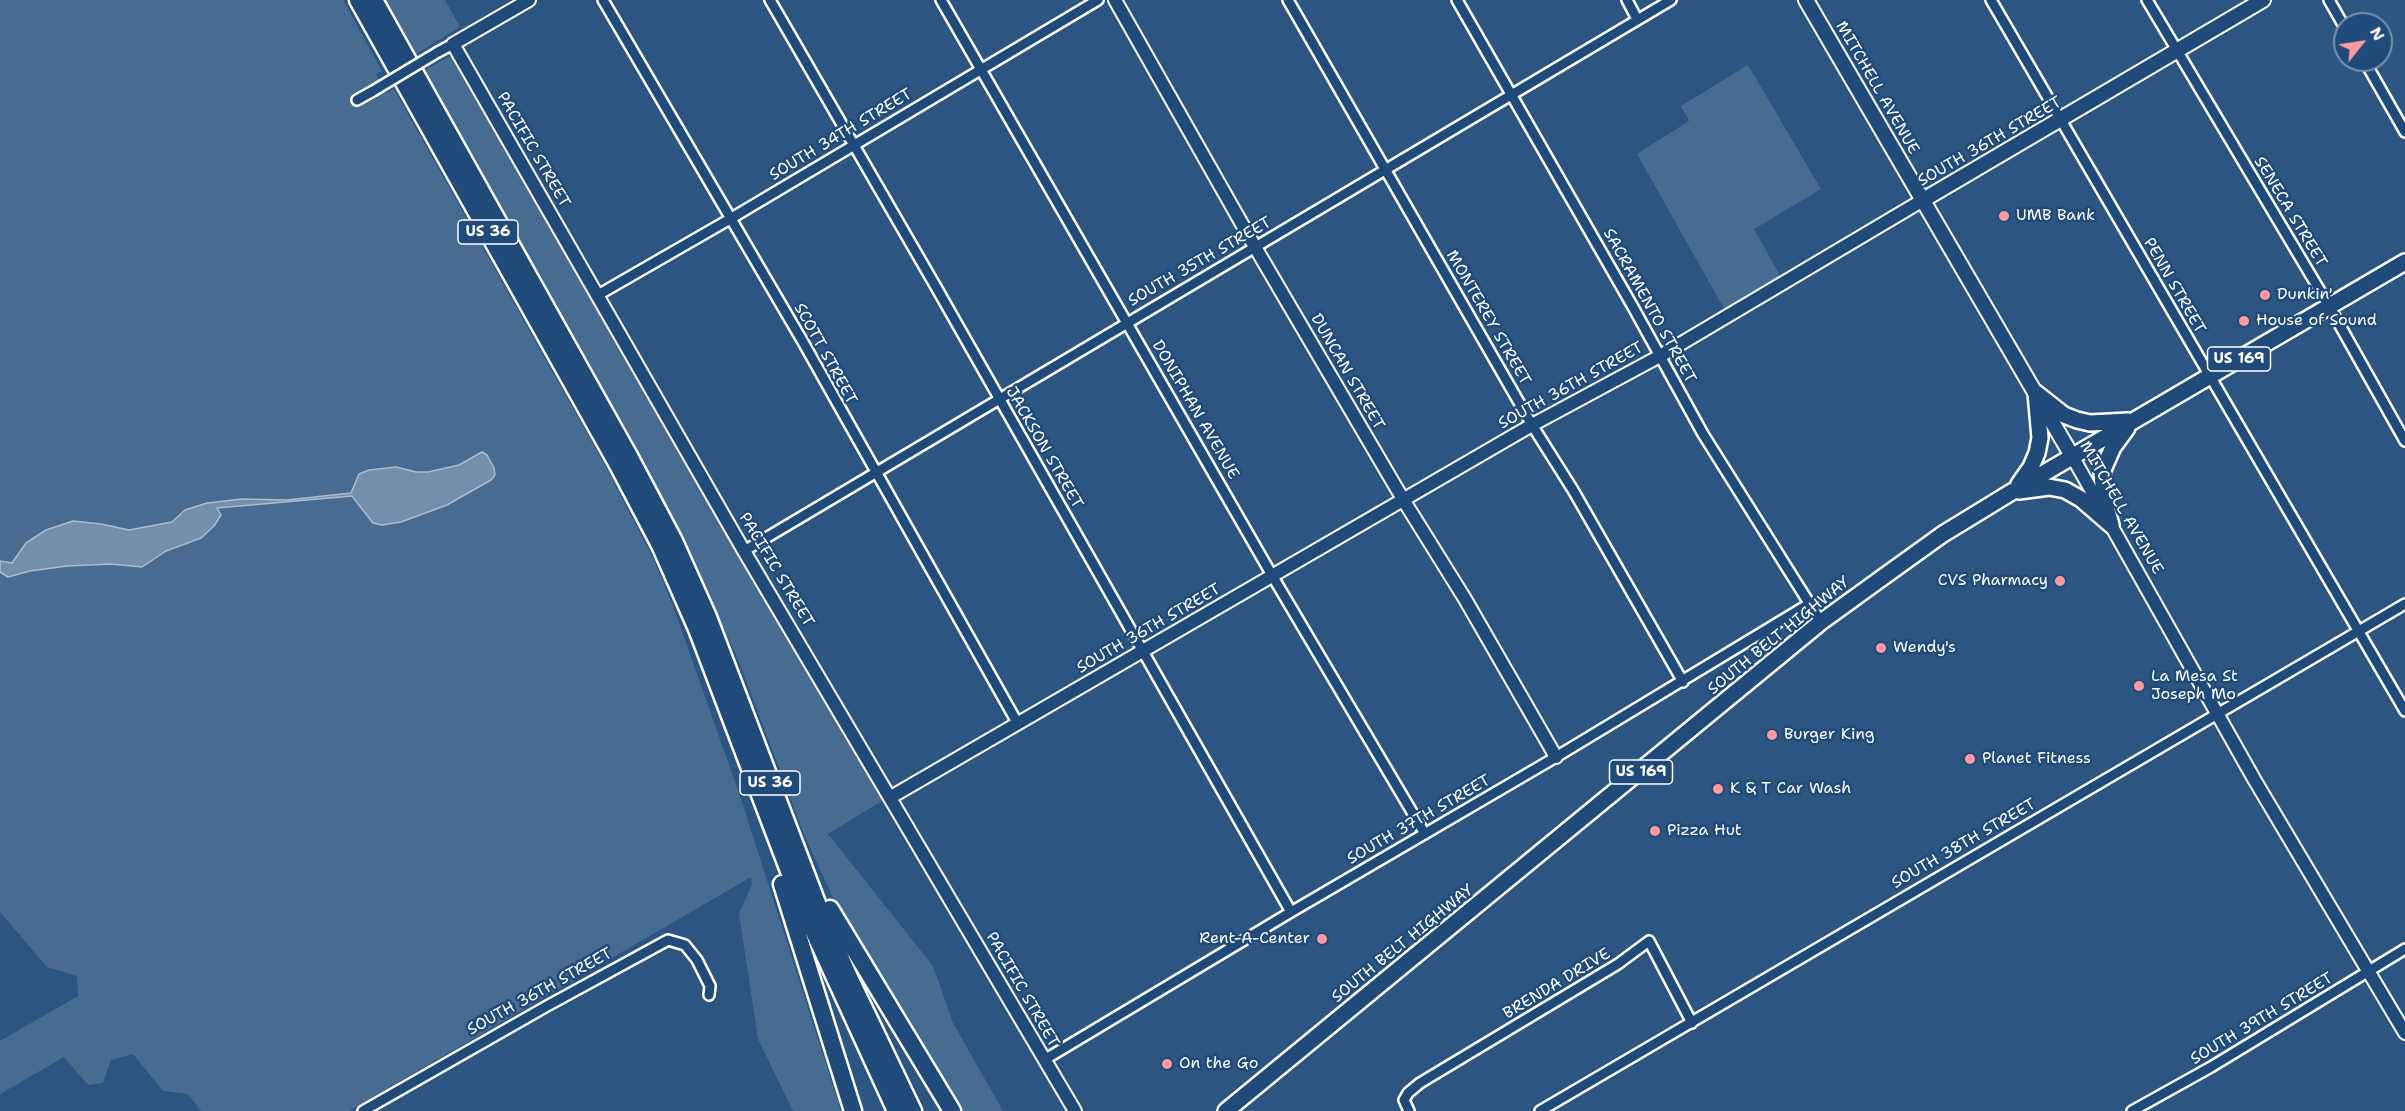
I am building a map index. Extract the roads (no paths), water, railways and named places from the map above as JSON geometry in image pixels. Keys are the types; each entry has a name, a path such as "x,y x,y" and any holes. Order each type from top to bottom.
{"highway":[{"name":"US 36","path":"358,0 612,454 660,545 697,629 807,918 896,1111"},
{"name":"US 36","path":"374,0 629,456 674,541 708,617 785,823 847,973 913,1111"},
{"path":"754,780 764,830 853,1111"},
{"path":"785,823 843,932 952,1111"}],"main road":[{"name":"MITCHELL AVENUE","path":"1806,0 2072,456"},
{"name":"SOUTH 36TH STREET","path":"1923,200 2263,0"},
{"name":"SOUTH BELT HIGHWAY","path":"1226,1111 1821,622 1943,534 2010,492 2405,262"},
{"path":"2036,393 2064,415 2077,420 2090,423 2133,420"},
{"path":"2010,492 2031,467 2037,453 2040,438 2036,393"},
{"path":"2112,525 2104,500 2102,472 2113,447 2133,420"},
{"path":"2010,492 2049,487 2065,490 2081,499 2112,525"}],"street":[{"path":"357,100 529,0"},
{"name":"SCOTT STREET","path":"603,0 803,342 874,473 1018,724"},
{"name":"JACKSON STREET","path":"770,0 1291,912"},
{"name":"DONIPHAN AVENUE","path":"940,0 1273,577 1425,834"},
{"name":"SOUTH 34TH STREET","path":"598,295 1098,0"},
{"name":"DUNCAN STREET","path":"1115,0 1255,247 1404,501 1465,599 1556,757"},
{"name":"MONTEREY STREET","path":"1288,0 1532,425 1573,490 1683,682"},
{"name":"SACRAMENTO STREET","path":"1457,0 1703,434 1821,622"},
{"path":"1627,0 1637,19"},
{"name":"SOUTH 35TH STREET","path":"744,550 1671,0"},
{"name":"PENN STREET","path":"1991,0 2405,711"},
{"name":"SENECA STREET","path":"2147,0 2329,306 2405,441"},
{"name":"PACIFIC STREET","path":"453,44 744,550 1075,1111"},
{"path":"2371,72 2405,132"},
{"name":"SOUTH 36TH STREET","path":"891,797 1532,425 1660,356 1923,200"},
{"name":"MITCHELL AVENUE","path":"2072,456 2254,779 2405,1033"},
{"name":"SOUTH 37TH STREET","path":"1044,1060 1683,682 1809,604"},
{"name":"SOUTH 38TH STREET","path":"1540,1111 2405,604"},
{"name":"SOUTH 36TH STREET","path":"363,1111 668,940 685,945 697,960 710,986 709,995"},
{"name":"BRENDA DRIVE","path":"1408,1111 1404,1100 1408,1093 1618,964 1649,941 1692,1023"},
{"name":"SOUTH 39TH STREET","path":"2132,1111 2211,1067 2405,949"}],"place":[{"name":"UMB Bank","path":"2004,216"},
{"name":"Dunkin'","path":"2265,295"},
{"name":"House of Sound","path":"2244,321"},
{"name":"CVS Pharmacy","path":"2060,581"},
{"name":"Wendy's","path":"1881,648"},
{"name":"La Mesa St Joseph Mo","path":"2139,686"},
{"name":"Burger King","path":"1772,735"},
{"name":"Planet Fitness","path":"1970,759"},
{"name":"K & T Car Wash","path":"1718,789"},
{"name":"Pizza Hut","path":"1655,831"},
{"name":"Rent-A-Center","path":"1322,939"},
{"name":"On the Go","path":"1167,1064"}]}
